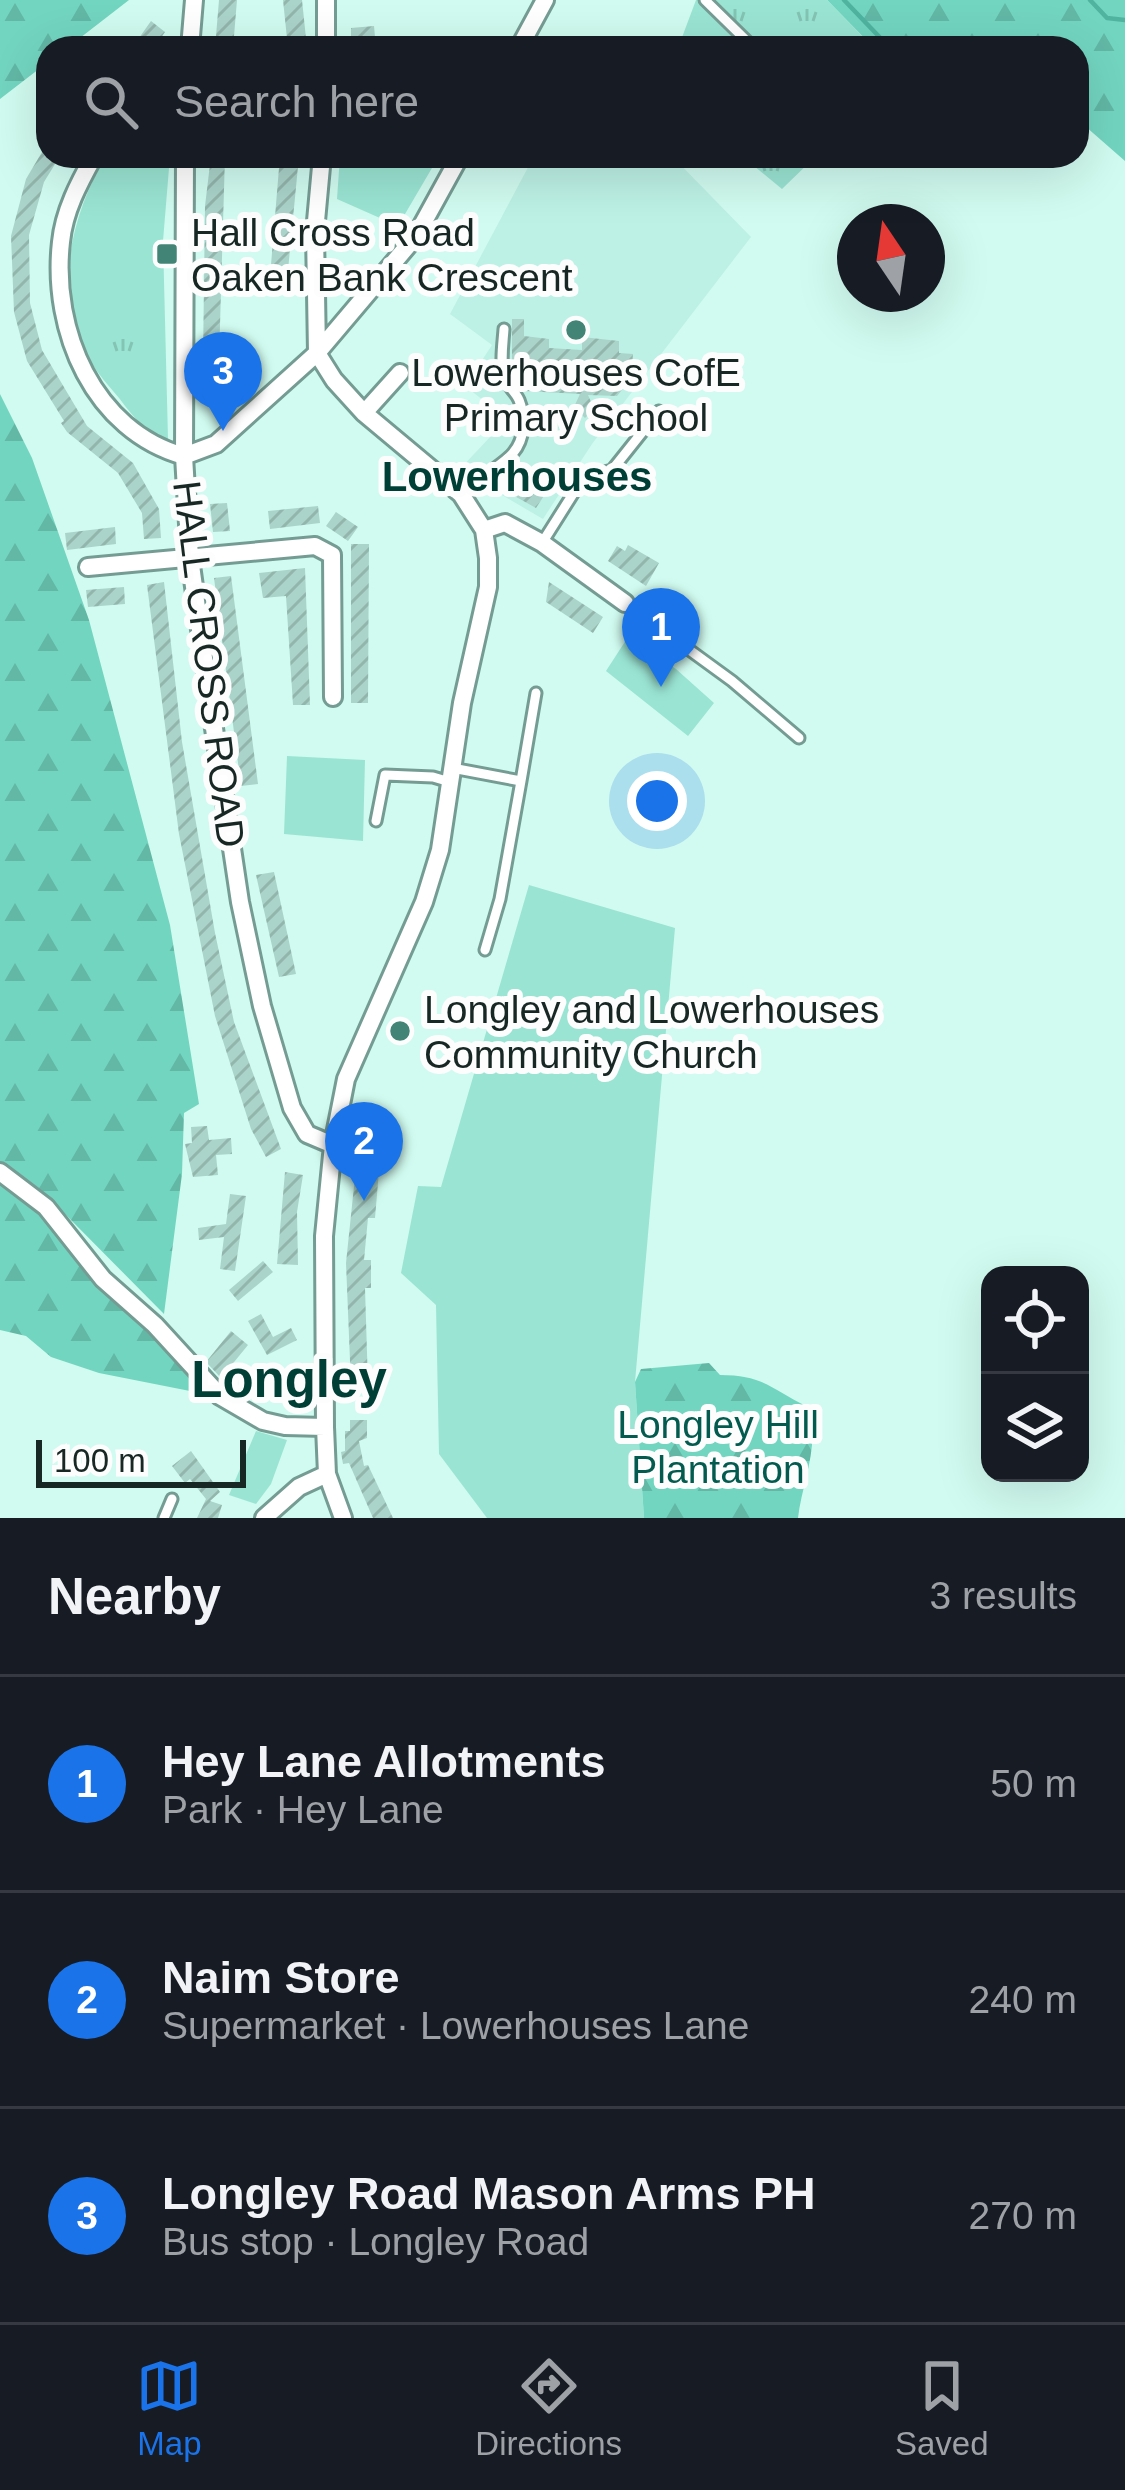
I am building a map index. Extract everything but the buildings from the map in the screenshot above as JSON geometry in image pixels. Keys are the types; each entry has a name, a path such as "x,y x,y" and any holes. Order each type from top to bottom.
{"street":[{"path":"191,36 194,0"},
{"path":"326,0 326,36"},
{"path":"526,36 545,0"},
{"path":"87,168 75,191 61,239 60,276 68,336 96,395 129,432 184,456 215,444 317,353 416,236 453,168"},
{"name":"HALL CROSS ROAD","path":"185,168 184,456 190,559 241,902 262,1006 292,1108 307,1134 333,1145"},
{"path":"321,168 315,232 317,353 364,413 461,494 484,530 488,587 462,703 440,850 424,902 346,1078 333,1145 323,1258 325,1427 327,1474 343,1518"},
{"path":"364,413 400,374"},
{"path":"484,530 505,524 542,543 626,603"},
{"path":"88,567 315,545 332,555 333,697"},
{"path":"0,1172 46,1207 103,1279 155,1324 220,1396 263,1420 325,1427"},
{"path":"264,1518 299,1487 327,1474"}],"lane":[{"path":"705,0 742,36"},
{"path":"461,494 509,458 521,441 524,423 518,398 502,369 504,329"},
{"path":"542,543 584,478 612,470 659,411"},
{"path":"626,603 732,681 799,738"},
{"path":"485,950 500,899 536,693"},
{"path":"376,821 385,775 521,781"},
{"path":"164,1518 172,1499"}],"shaded area":[{"name":"Lowerhouses CofE Primary School","path":"528,168 684,168 751,237 592,444 543,519 459,470 507,419 465,386 492,345 450,314"}],"green space":[{"path":"0,0 129,0 82,36 36,36 36,71 0,99"},
{"path":"696,0 827,0 862,36 682,36"},
{"path":"827,0 1125,0 1125,161 1089,130 1089,36 862,36"},
{"path":"100,168 169,168 163,241 168,439 140,423 96,371 78,337 68,284 70,257"},
{"path":"339,168 432,168 398,226 337,199"},
{"path":"757,168 804,168 782,189"},
{"path":"100,319 137,319 141,359 134,360 126,351 113,355 101,338"},
{"path":"0,394 32,458 89,620 170,925 199,1104 184,1113 182,1174 164,1314 65,1214 0,1164"},
{"path":"628,637 676,669 714,703 688,736 606,671"},
{"path":"287,756 365,760 363,841 284,834"},
{"path":"529,885 675,928 635,1382 644,1518 487,1518 439,1454 436,1305 401,1273 418,1186 441,1187"},
{"path":"0,1179 50,1217 206,1377 195,1392 99,1373 51,1357 26,1336 0,1330"},
{"name":"Longley Hill Plantation","path":"709,1363 720,1375 757,1380 808,1407 812,1449 798,1518 644,1518 635,1382 641,1369"},
{"path":"256,1431 287,1440 271,1484 256,1504 229,1495"}],"waterway":[{"path":"844,0 878,36"},
{"path":"1090,0 1107,18 1125,20"}],"place":[{"name":"Hall Cross Road Oaken Bank Crescent","path":"167,254"},
{"name":"Lowerhouses CofE Primary School","path":"576,330"},
{"name":"Longley Road Mason Arms PH","path":"223,431"},
{"name":"Hey Lane Allotments","path":"661,687"},
{"name":"Longley and Lowerhouses Community Church","path":"400,1031"},
{"name":"Naim Store","path":"364,1201"}],"district":[{"name":"Lowerhouses","path":"517,476"},
{"name":"Longley","path":"289,1379"}]}
